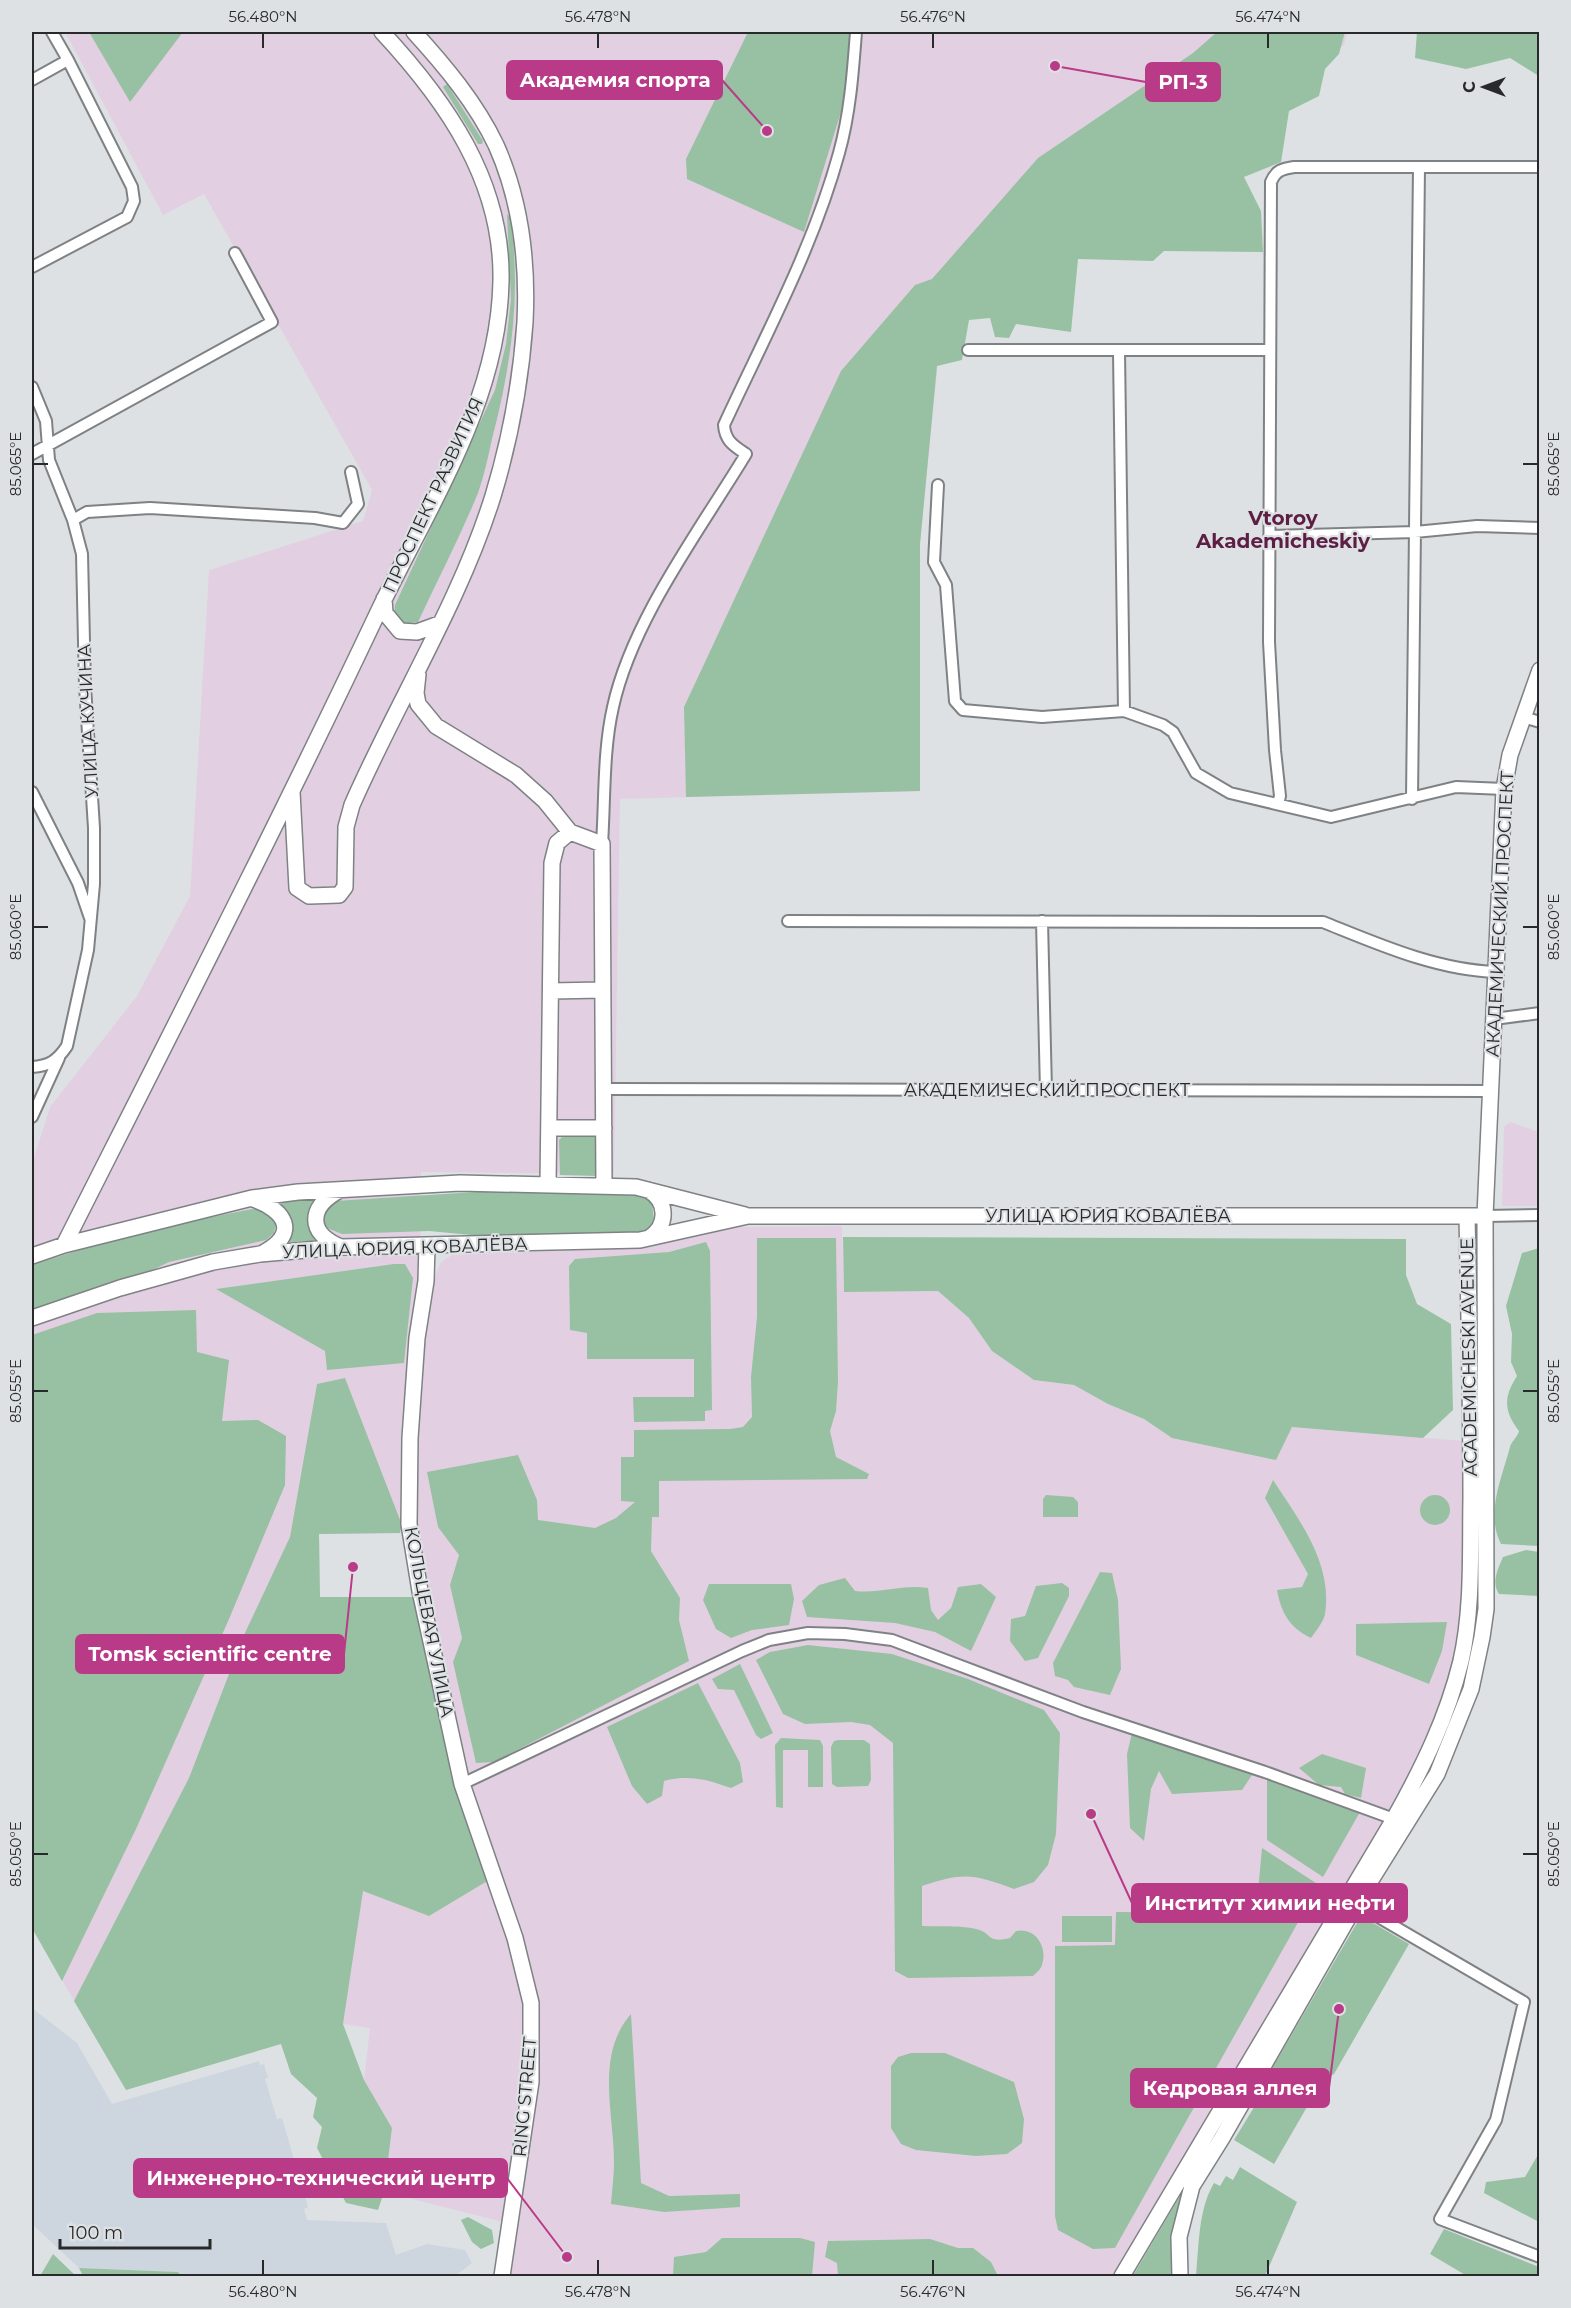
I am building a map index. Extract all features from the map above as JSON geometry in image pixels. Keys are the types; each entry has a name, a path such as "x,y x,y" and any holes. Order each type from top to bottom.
{"street":[{"path":"32,267 127,217 134,201 132,187 52,32"},
{"name":"ПРОСПЕКТ РАЗВИТИЯ","path":"64,1245 292,792 384,599 450,468 491,365 499,320 502,278 493,213 473,154 452,116 419,72 382,32"},
{"name":"ПРОСПЕКТ РАЗВИТИЯ","path":"292,792 297,888 309,896 339,895 345,887 346,827 352,805 475,545 493,496 513,417 523,351 526,288 524,248 516,207 495,144 471,103 414,32"},
{"path":"604,1186 602,844 609,732 619,686 650,612 746,454 729,442 724,434 724,425 811,236 840,152 853,82 856,32"},
{"path":"32,80 68,60"},
{"path":"473,154 495,144"},
{"path":"1412,799 1419,166"},
{"path":"1278,804 1280,796 1269,642 1271,182 1278,170 1294,167 1539,167"},
{"path":"493,213 516,207"},
{"path":"32,454 272,322 235,253"},
{"path":"968,350 1119,352 1269,350"},
{"path":"1119,352 1124,711"},
{"name":"УЛИЦА КУЧИНА","path":"32,387 46,421 46,447 73,520 82,554 85,686 94,828 92,924 67,1046 32,1117"},
{"path":"73,520 87,512 150,508 315,518 343,522 358,504 351,472"},
{"path":"938,485 934,562 946,585 955,701 963,710 1041,717 1124,711 1163,725 1173,732 1196,773 1204,780 1230,793 1332,817 1456,787 1504,789"},
{"path":"1269,536 1415,532 1477,526 1539,528"},
{"name":"ПРОСПЕКТ РАЗВИТИЯ","path":"384,599 385,614 400,631 417,632 439,624"},
{"path":"420,663 416,693 418,704 427,717 449,735 516,775 545,801 570,832 602,844"},
{"name":"АКАДЕМИЧЕСКИЙ ПРОСПЕКТ","path":"1485,1216 1504,789 1510,755 1539,670"},
{"path":"1523,717 1539,722"},
{"path":"32,792 78,883 92,924"},
{"path":"548,1185 552,863 557,843 570,832"},
{"path":"78,883 87,889 93,884"},
{"path":"788,921 1323,922 1402,953 1480,971 1496,972"},
{"path":"1042,921 1046,1091"},
{"path":"550,991 602,990"},
{"path":"1494,1019 1539,1013"},
{"path":"32,1067 46,1066 60,1057"},
{"name":"АКАДЕМИЧЕСКИЙ ПРОСПЕКТ","path":"604,1089 1491,1091"},
{"path":"549,1128 604,1128"},
{"name":"УЛИЦА ЮРИЯ КОВАЛЁВА","path":"32,1256 64,1245 252,1198 298,1192 460,1183 604,1186 647,1189 748,1216"},
{"path":"640,1240 648,1238 660,1228 664,1214 659,1199 647,1189"},
{"path":"340,1190 321,1204 316,1219 319,1232 325,1239 341,1247"},
{"path":"252,1198 276,1208 284,1224 283,1234 278,1242 260,1254"},
{"path":"1485,1216 1539,1215"},
{"name":"УЛИЦА ЮРИЯ КОВАЛЁВА","path":"32,1318 213,1262 260,1254 341,1247 640,1240 748,1216 1467,1216"},
{"name":"ACADEMICHESKI AVENUE","path":"1122,2277 1352,1900 1437,1774 1457,1730 1471,1689 1486,1609 1479,1410 1467,1216 1485,1216 1479,1410 1470,1609 1461,1659 1443,1724 1424,1766 1352,1900 1222,2139 1192,2186 1179,2237 1180,2277"},
{"name":"КОЛЬЦЕВАЯ УЛИЦА","path":"427,1245 408,1455 409,1524 420,1591 462,1784"},
{"path":"1470,1609 1486,1609"},
{"path":"462,1784 742,1651 770,1640 808,1633 845,1634 903,1644 1083,1712 1266,1772 1394,1819"},
{"name":"RING STREET","path":"462,1784 515,1938 531,2003 531,2082 502,2277"},
{"path":"1352,1900 1524,2002 1496,2120 1440,2219 1539,2257"}],"shaded area":[{"path":"65,32 1348,32 1344,45 944,301 920,544 920,791 620,799 614,1174 421,1172 420,1279 410,1338 401,1428 400,1533 319,1534 320,1597 413,1597 456,1787 509,1938 525,2003 524,2082 503,2222 384,2192 392,2128 364,2080 370,2028 343,2024 126,2090 32,1928 32,1164 50,1107 137,996 190,896 209,570 363,521 372,490 204,194 163,215"},
{"path":"1510,1122 1539,1132 1539,1206 1502,1206 1504,1127"},
{"path":"842,1226 844,1292 938,1291 969,1318 992,1351 1034,1380 1074,1385 1108,1404 1144,1419 1172,1438 1292,1427 1464,1441 1461,1631 1435,1722 1418,1762 1387,1818 1239,2065 1232,2071 1210,2108 1209,2115 1115,2273 1110,2276 509,2276 537,2002 469,1781 416,1524 415,1476 424,1339 433,1281 441,1262 452,1255 642,1247 735,1227"},
{"path":"32,2008 77,2043 112,2104 259,2061 260,2065 264,2064 268,2078 265,2079 277,2119 282,2118 308,2207 304,2209 307,2220 386,2223 396,2255 427,2244 465,2250 472,2263 455,2276 182,2276 178,2272 79,2268 32,2224"}],"green space":[{"path":"89,32 183,32 130,102"},
{"path":"748,32 853,32 848,89 804,232 687,179 686,159"},
{"path":"1217,32 1345,32 1339,54 1325,69 1319,96 1289,111 1281,162 1244,177 1261,211 1263,252 1164,251 1153,261 1078,259 1071,332 1016,324 1009,338 995,337 990,318 969,320 962,360 937,366 920,544 920,791 686,797 684,707 841,371 915,285 932,279 1038,158 1193,53"},
{"path":"1417,32 1539,32 1539,76 1510,58 1466,69 1415,58"},
{"path":"447,84 483,141 482,144 478,144 443,87"},
{"path":"507,214 510,217 515,273 513,329 505,384 484,473 471,509 418,622 401,624 394,615 395,605 495,390 506,344 511,299"},
{"path":"565,1134 596,1134 601,1139 598,1176 560,1175 559,1140"},
{"path":"594,1190 618,1192 638,1196 652,1202 654,1220 647,1230 611,1236 482,1236 429,1231 342,1234 327,1228 324,1220 327,1210 335,1201 475,1192"},
{"path":"315,1197 308,1220 315,1241 289,1242 292,1221 280,1201"},
{"path":"257,1208 267,1210 276,1223 274,1233 266,1240 169,1262 142,1275 32,1310 32,1265 136,1232"},
{"path":"843,1237 1406,1239 1406,1275 1417,1304 1451,1324 1453,1410 1423,1438 1292,1427 1276,1460 1172,1438 1144,1419 1108,1404 1074,1385 1034,1380 992,1351 969,1318 938,1291 844,1292"},
{"path":"757,1238 836,1238 838,1382 836,1411 830,1431 836,1457 869,1474 867,1479 659,1481 659,1517 652,1517 651,1551 680,1598 679,1620 689,1661 494,1762 476,1763 453,1662 462,1638 450,1585 459,1555 438,1527 427,1472 518,1455 537,1500 538,1520 595,1528 616,1518 635,1502 621,1501 621,1457 634,1457 634,1430 730,1429 743,1427 752,1417 751,1377 757,1317"},
{"path":"706,1242 710,1251 712,1410 705,1411 705,1421 634,1422 633,1397 694,1397 694,1359 587,1359 587,1333 570,1330 569,1266 575,1259 669,1252"},
{"path":"1539,1248 1539,1546 1501,1544 1496,1532 1496,1496 1510,1447 1519,1431 1510,1417 1507,1404 1509,1391 1517,1376 1511,1362 1512,1334 1506,1306 1522,1253"},
{"path":"405,1264 413,1278 404,1363 327,1370 325,1351 216,1289"},
{"path":"196,1310 197,1352 229,1360 222,1421 258,1420 286,1436 285,1485 229,1619 136,1829 62,1981 32,1928 32,1335 97,1313"},
{"path":"345,1378 402,1525 400,1533 319,1534 320,1597 413,1597 456,1787 489,1880 429,1916 363,1891 343,2024 364,2080 392,2128 384,2192 378,2210 346,2203 317,2148 322,2127 313,2117 317,2098 291,2074 281,2044 126,2090 74,2001 189,1778 244,1635 290,1537 317,1384"},
{"path":"1273,1480 1312,1543 1324,1577 1325,1614 1311,1638 1297,1630 1288,1619 1277,1590 1302,1587 1308,1574 1265,1498"},
{"path":"1046,1495 1073,1497 1078,1502 1078,1517 1043,1517 1043,1499"},
{"path":"1435,1495 1446,1499 1450,1510 1446,1521 1435,1525 1424,1521 1420,1510 1424,1499"},
{"path":"1526,1550 1539,1552 1539,1596 1499,1594 1495,1580 1503,1557"},
{"path":"1100,1572 1112,1573 1118,1600 1121,1669 1110,1695 1074,1687 1068,1680 1055,1676 1053,1663"},
{"path":"845,1578 855,1591 928,1588 931,1610 938,1620 951,1608 958,1587 981,1584 996,1597 971,1651 935,1632 895,1623 807,1617 802,1601 819,1585"},
{"path":"1062,1583 1069,1588 1069,1596 1038,1658 1025,1661 1010,1641 1011,1619 1025,1616 1036,1586"},
{"path":"709,1584 791,1584 794,1599 789,1625 752,1630 731,1638 716,1629 703,1600"},
{"path":"1447,1622 1442,1651 1429,1684 1356,1655 1356,1624"},
{"path":"808,1645 892,1654 968,1679 1044,1710 1060,1733 1056,1834 1048,1865 1034,1882 1014,1889 988,1880 959,1877 922,1886 922,1926 981,1930 997,1940 1010,1938 1016,1931 1029,1932 1034,1935 1041,1945 1043,1958 1041,1966 1033,1976 908,1978 895,1971 893,1743 870,1725 851,1722 805,1724 783,1714 756,1660 770,1652"},
{"path":"740,1664 773,1733 761,1739 756,1735 734,1690 718,1689 712,1679"},
{"path":"698,1683 740,1763 743,1782 731,1788 698,1779 682,1778 664,1781 662,1796 647,1804 632,1786 607,1727"},
{"path":"1132,1733 1252,1775 1242,1790 1172,1794 1159,1771 1151,1789 1144,1841 1130,1828 1127,1754"},
{"path":"781,1738 820,1740 823,1746 823,1787 808,1787 808,1750 783,1750 783,1808 776,1807 775,1745"},
{"path":"864,1740 870,1744 871,1780 868,1786 837,1787 832,1784 831,1747 834,1741"},
{"path":"1322,1754 1366,1768 1361,1798 1345,1794 1341,1787 1319,1785 1299,1768"},
{"path":"1267,1776 1360,1812 1323,1877 1267,1840"},
{"path":"1262,1848 1319,1885 1115,2248 1093,2249 1058,2230 1055,2216 1055,1946 1115,1945 1116,1912 1256,1913"},
{"path":"1062,1916 1112,1916 1112,1942 1062,1942"},
{"path":"1361,1916 1409,1944 1334,2074 1322,2081 1274,2164 1234,2140 1256,2104 1257,2094"},
{"path":"1342,1922 1192,2181 1180,2276 1138,2276 1134,2274"},
{"path":"631,2014 641,2183 669,2196 740,2194 740,2207 664,2212 611,2204 614,2162 610,2066 613,2048 620,2030"},
{"path":"911,2053 945,2053 1014,2082 1024,2119 1022,2143 1007,2154 976,2156 916,2150 901,2144 891,2128 891,2066 898,2057"},
{"path":"1539,2153 1539,2222 1484,2193 1486,2182 1525,2177"},
{"path":"1240,2167 1297,2202 1265,2276 1196,2276 1200,2228 1209,2194 1214,2183 1220,2186 1226,2176 1233,2180"},
{"path":"468,2217 492,2230 494,2243 481,2249 472,2242 461,2220"},
{"path":"1444,2229 1539,2267 1539,2276 1467,2276 1430,2254"},
{"path":"722,2238 800,2238 815,2242 812,2276 673,2276 674,2257 706,2252"},
{"path":"930,2239 958,2248 973,2248 991,2262 998,2276 838,2276 837,2263 825,2257 828,2241"},
{"path":"53,2254 76,2276 40,2276"},
{"path":"79,2268 178,2272 182,2276 83,2276"}],"place":[{"name":"РП-3","path":"1055,66"},
{"name":"Академия спорта","path":"767,131"},
{"name":"Tomsk scientific centre","path":"353,1567"},
{"name":"Институт химии нефти","path":"1091,1814"},
{"name":"Кедровая аллея","path":"1339,2009"},
{"name":"Инженерно-технический центр","path":"567,2257"}],"district":[{"name":"Vtoroy Akademicheskiy","path":"1283,530"}]}
